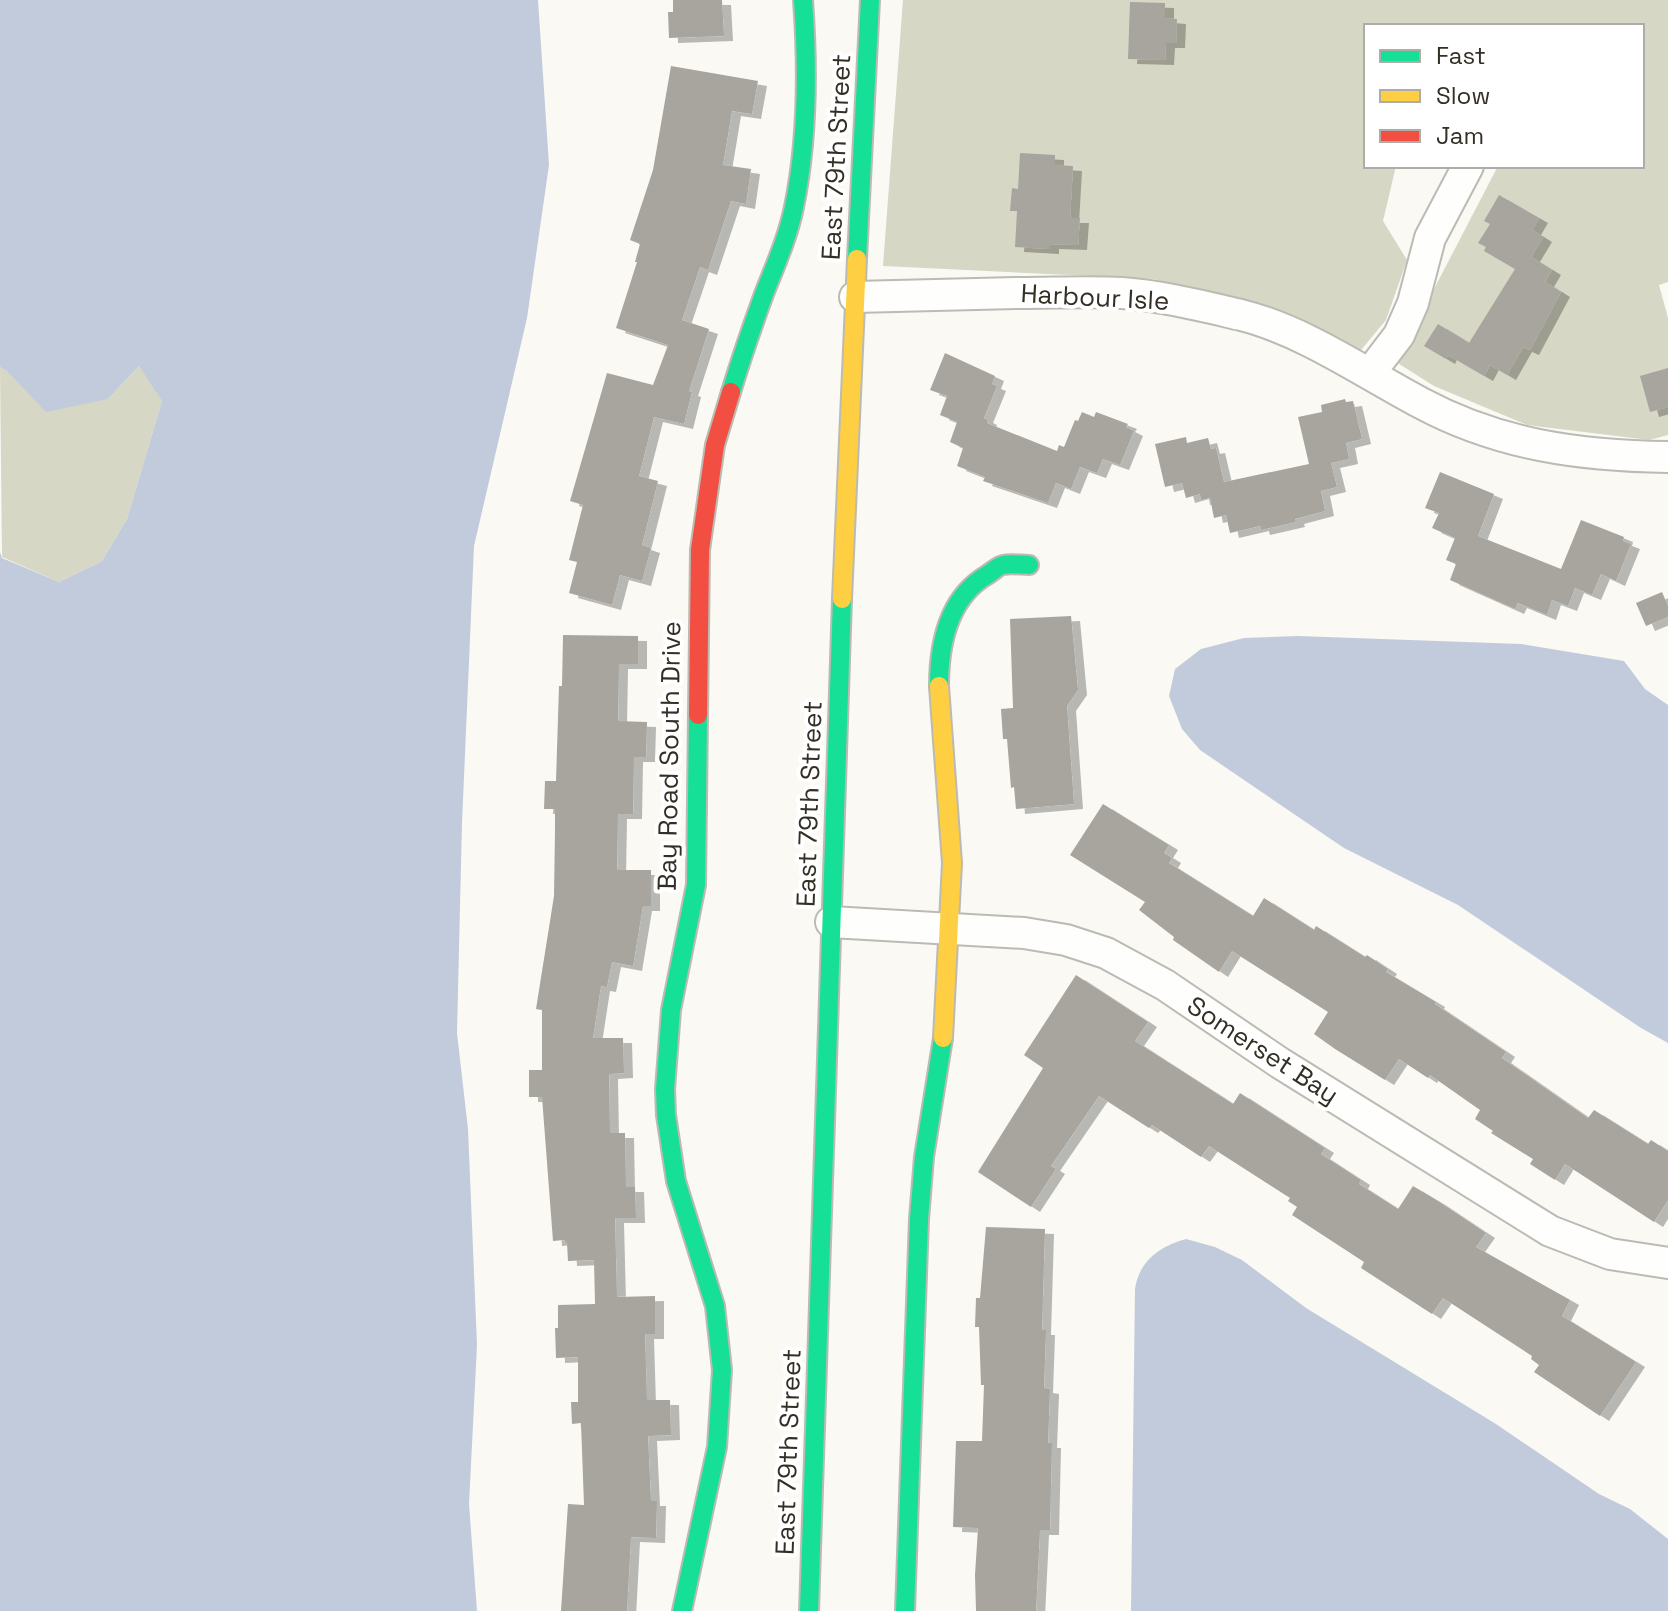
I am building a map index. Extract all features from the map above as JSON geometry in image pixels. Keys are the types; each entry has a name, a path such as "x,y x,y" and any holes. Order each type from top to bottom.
{"street":[{"name":"Bay Road South Drive","path":"682,1611 717,1447 722,1370 715,1306 676,1181 665,1089 671,1010 696,885 700,550 715,445 745,344 783,245 796,195 805,130 808,66 803,0"},
{"name":"East 79th Street","path":"809,1611 831,922 855,297 870,0"},
{"path":"1370,373 1399,335 1413,303 1430,238 1467,168"},
{"name":"Harbour Isle","path":"855,297 1097,292 1150,296 1202,306 1267,324 1370,373 1431,409 1504,437 1593,455 1668,457"},
{"path":"905,1611 919,1219 924,1157 944,1029 952,863 939,705 939,667 945,631 955,605 975,582 1003,565 1029,565"},
{"name":"Somerset Bay","path":"831,922 1039,935 1118,958 1550,1231 1610,1254 1668,1263"}],"green space":[{"path":"903,0 1668,0 1668,282 1659,285 1668,318 1668,435 1649,440 1527,425 1434,386 1396,362 1497,168 1644,168 1644,24 1364,24 1364,168 1396,168 1383,221 1407,260 1386,320 1356,356 1283,316 1154,279 883,266"},
{"path":"140,365 162,401 127,519 102,561 59,582 2,557 0,367 8,372 108,399"}],"water":[{"path":"0,0 538,0 549,165 527,318 474,546 462,823 457,1033 468,1129 477,1345 469,1504 477,1611 0,1611 0,552 2,558 59,582 102,561 127,519 162,401 139,366 108,399 46,412 0,367"},
{"path":"1298,636 1521,644 1624,661 1645,689 1668,705 1668,1043 1458,905 1344,848 1200,750 1182,729 1169,696 1175,669 1201,649 1244,638"},
{"path":"1186,1239 1215,1247 1242,1260 1306,1308 1496,1424 1599,1494 1630,1509 1668,1539 1668,1611 1131,1611 1135,1289 1141,1270 1152,1256"}],"building":[{"path":"673,0 722,0 724,36 669,38 668,12 673,12"},
{"path":"1130,2 1165,3 1165,18 1177,19 1176,43 1166,43 1165,60 1128,59"},
{"path":"671,66 758,81 752,114 732,111 723,165 751,169 746,204 731,201 708,270 700,267 682,320 709,329 689,391 692,392 684,424 654,417 639,476 658,481 642,545 651,548 642,581 620,575 612,605 569,593 577,562 569,560 583,505 570,501 607,373 653,385 668,345 616,328 637,262 640,244 630,240 653,170"},
{"path":"1020,153 1055,155 1055,165 1073,166 1070,218 1080,218 1078,245 1050,244 1050,249 1015,247 1017,211 1010,211 1012,188 1018,189"},
{"path":"1499,195 1539,218 1532,230 1543,237 1531,257 1552,270 1545,282 1561,292 1530,350 1523,347 1507,375 1490,365 1484,376 1448,355 1446,359 1424,346 1438,324 1469,343 1515,269 1484,251 1486,247 1478,243 1490,224 1484,221"},
{"path":"945,353 995,376 992,384 997,386 984,418 988,420 987,423 1057,451 1059,445 1064,447 1075,420 1078,421 1082,412 1094,417 1096,412 1128,424 1126,427 1134,431 1120,465 1103,459 1097,473 1080,467 1071,489 1056,483 1048,503 983,481 985,477 957,466 963,448 950,442 957,422 940,415 947,396 930,390"},
{"path":"1668,368 1668,407 1650,412 1640,376"},
{"path":"1345,399 1346,402 1353,401 1362,439 1346,443 1349,459 1331,463 1337,487 1321,491 1325,511 1295,519 1296,522 1230,533 1226,515 1214,518 1210,498 1201,500 1200,494 1186,498 1182,483 1165,487 1155,444 1186,437 1187,443 1208,438 1211,449 1216,448 1224,482 1309,464 1298,417 1322,412 1321,405"},
{"path":"1440,472 1494,494 1478,536 1561,569 1581,520 1624,537 1623,541 1631,544 1616,581 1601,574 1592,595 1575,588 1568,606 1552,600 1547,615 1518,603 1515,609 1450,580 1456,564 1446,560 1455,538 1432,528 1439,513 1425,508"},
{"path":"1662,592 1668,606 1668,617 1646,626 1636,603"},
{"path":"1071,616 1078,690 1067,706 1074,804 1016,809 1007,739 1003,739 1001,709 1013,708 1010,619"},
{"path":"563,635 638,636 638,664 619,664 618,721 647,722 646,757 634,757 633,814 618,814 617,870 651,870 651,906 643,906 633,966 612,962 607,987 601,986 593,1038 623,1038 624,1073 609,1074 610,1133 625,1133 626,1187 635,1187 636,1218 615,1218 617,1297 655,1296 655,1334 645,1334 647,1400 670,1400 671,1435 648,1436 651,1501 657,1501 656,1538 631,1537 627,1611 561,1611 568,1504 584,1505 581,1423 572,1424 571,1402 578,1402 578,1357 556,1358 555,1328 558,1328 558,1305 595,1304 594,1260 568,1261 567,1243 564,1240 553,1241 542,1097 529,1097 529,1070 542,1070 542,1010 536,1009 554,896 555,830 555,809 544,809 545,781 556,781"},
{"path":"1103,804 1169,845 1164,853 1172,858 1169,863 1253,916 1264,898 1314,930 1316,926 1365,957 1367,955 1388,969 1386,972 1436,1002 1506,1052 1502,1058 1588,1118 1594,1110 1648,1144 1651,1140 1668,1151 1668,1200 1654,1222 1565,1164 1555,1180 1530,1164 1533,1159 1491,1133 1493,1131 1475,1119 1480,1110 1430,1075 1428,1078 1399,1059 1385,1080 1335,1049 1314,1034 1328,1012 1232,951 1219,972 1173,940 1174,937 1139,910 1145,902 1070,855"},
{"path":"1076,975 1148,1022 1135,1041 1233,1104 1240,1093 1325,1148 1321,1154 1398,1209 1413,1186 1486,1233 1476,1247 1570,1300 1562,1316 1636,1362 1600,1416 1534,1372 1539,1365 1531,1359 1532,1356 1443,1298 1432,1314 1361,1268 1364,1262 1292,1215 1297,1207 1288,1201 1290,1198 1209,1146 1201,1157 1099,1096 1051,1166 1056,1169 1031,1207 978,1172 1043,1068 1024,1055"},
{"path":"986,1227 1045,1229 1042,1330 1046,1330 1044,1388 1050,1389 1050,1530 1040,1530 1036,1611 976,1611 978,1528 953,1527 956,1441 982,1441 984,1385 981,1385 979,1327 975,1327"}],"traffic: fast":[{"path":"731,392 785,240 799,181 806,104 803,0"},
{"path":"857,259 870,0"},
{"path":"939,686 944,638 948,623 963,596 1001,566 1029,565"},
{"path":"809,1611 842,599"},
{"path":"682,1611 717,1447 722,1370 715,1306 676,1181 665,1089 671,1010 696,885 698,715"},
{"path":"905,1611 919,1219 924,1157 943,1038"}],"traffic: slow":[{"path":"842,599 857,259"},
{"path":"939,686 952,863 943,1038"}],"traffic: jam":[{"path":"698,715 700,550 715,445 731,392"}]}
